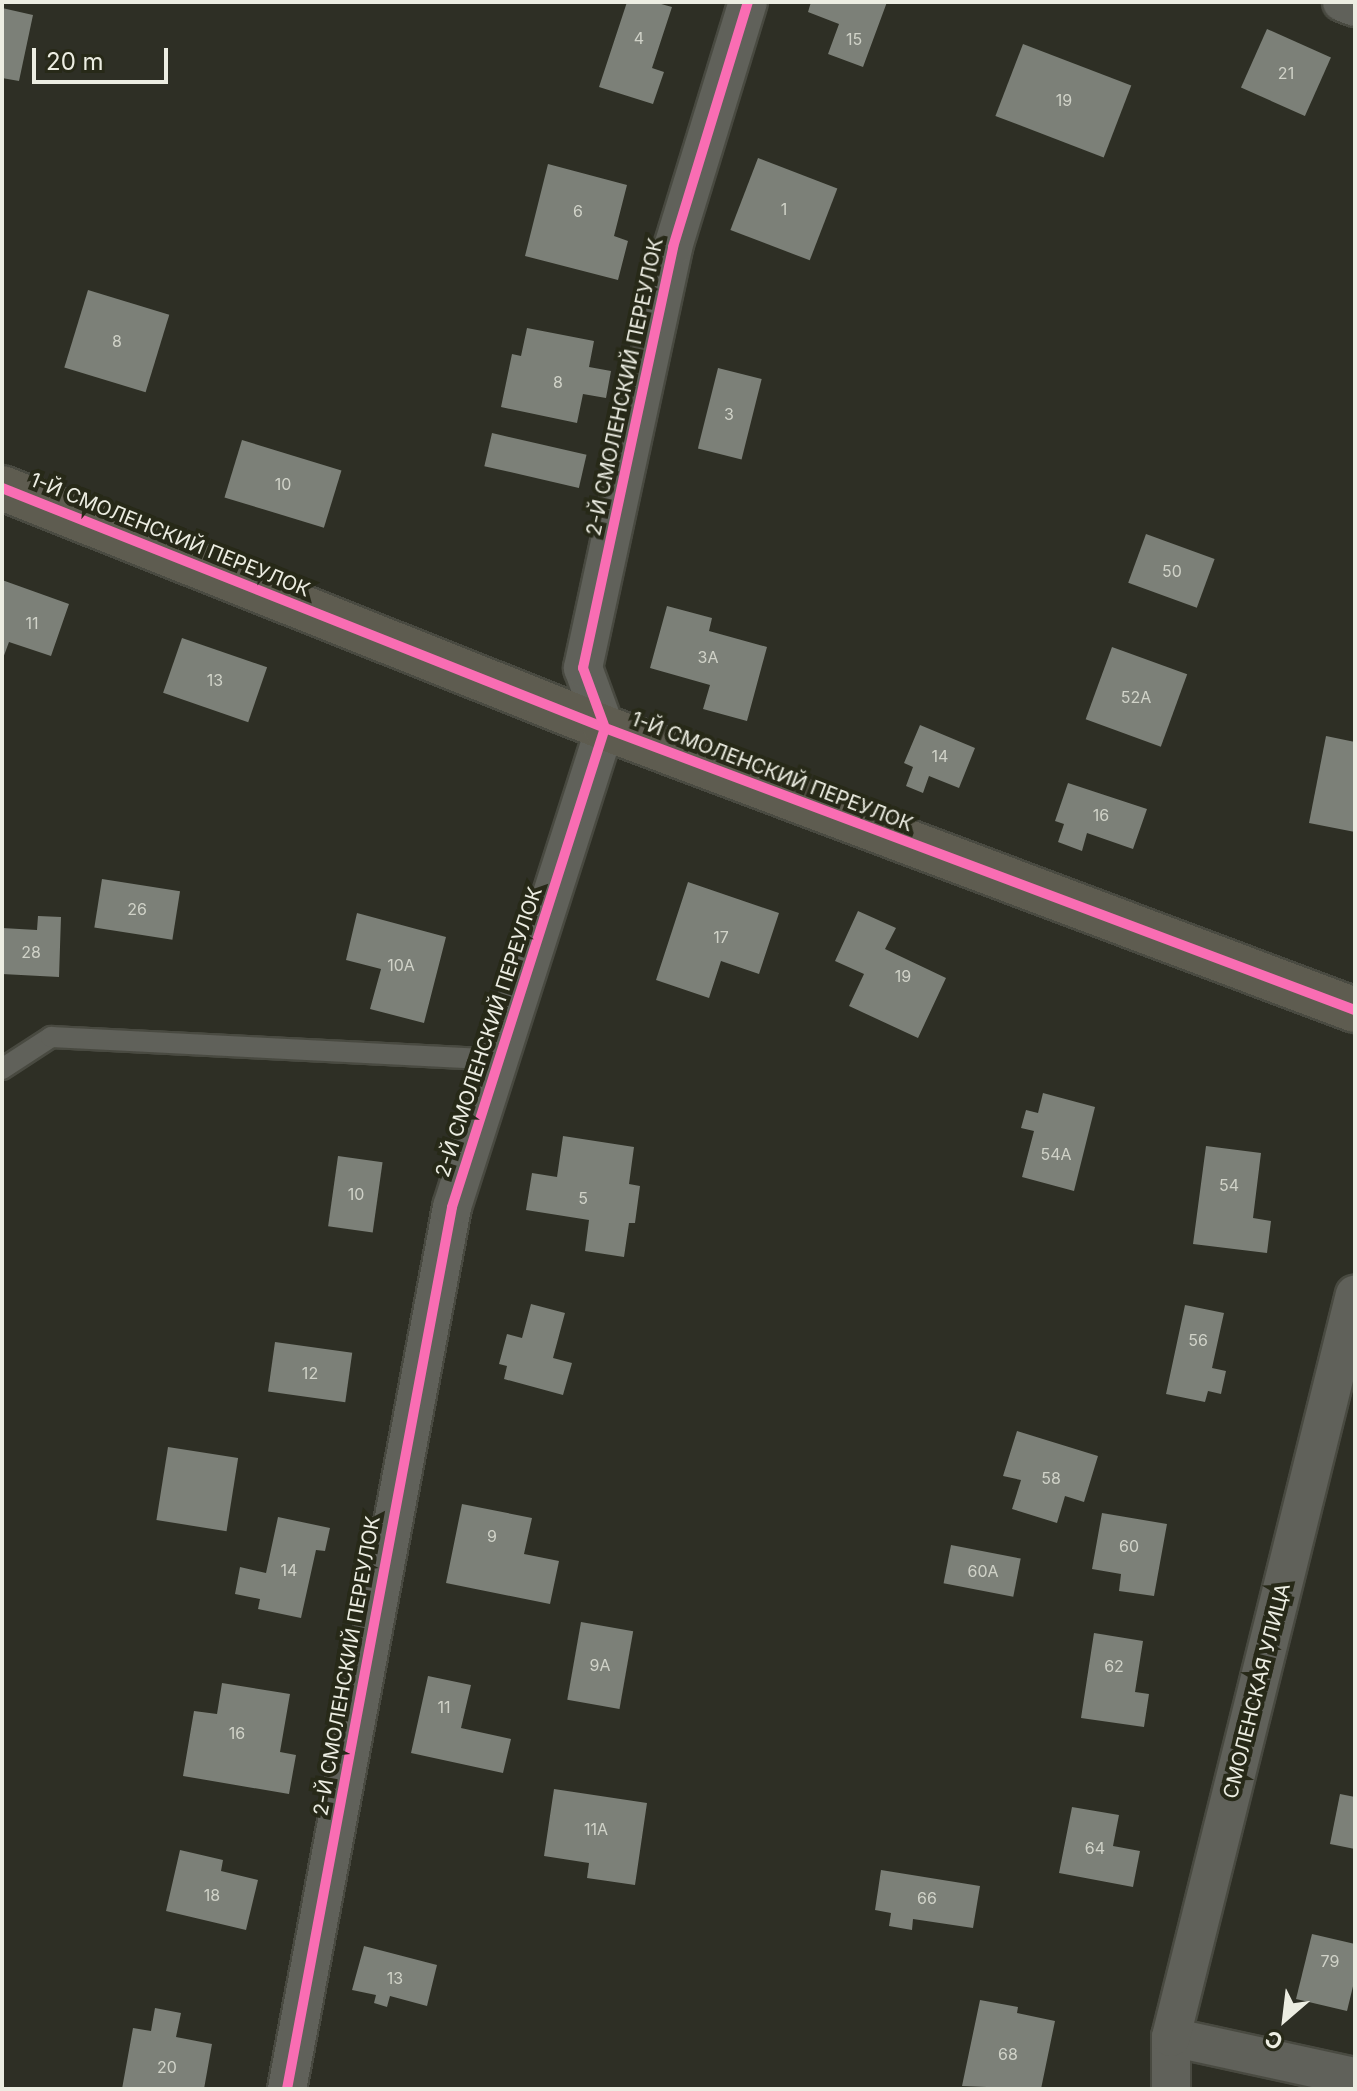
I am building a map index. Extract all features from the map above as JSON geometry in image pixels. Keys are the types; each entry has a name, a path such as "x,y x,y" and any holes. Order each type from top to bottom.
{"street":[{"name":"2-Й СМОЛЕНСКИЙ ПЕРЕУЛОК","path":"287,2089 452,1207 605,728 583,668 673,247 748,2"},
{"path":"1342,2 1355,7"},
{"name":"1-Й СМОЛЕНСКИЙ ПЕРЕУЛОК","path":"2,488 605,728 1355,1010"},
{"name":"СМОЛЕНСКАЯ УЛИЦА","path":"1171,2089 1171,2037 1355,1294"},
{"path":"1171,2037 1355,2077"}],"lane":[{"path":"2,1069 51,1037 498,1060"}],"building":[{"path":"627,2 654,2 672,7 652,68 664,72 653,104 599,87"},
{"path":"811,2 887,2 863,67 828,54 839,24 808,12"},
{"path":"2,8 33,15 19,81 2,78"},
{"path":"1267,29 1331,57 1305,116 1241,87"},
{"path":"1023,44 1131,86 1104,157 995,116"},
{"path":"758,158 837,188 810,260 730,230"},
{"path":"548,164 627,185 614,236 628,241 618,280 525,256"},
{"path":"88,290 169,315 146,392 64,367"},
{"path":"527,328 594,341 589,367 611,371 606,398 583,394 577,423 501,407 512,354 521,356"},
{"path":"718,368 762,379 742,459 698,449"},
{"path":"492,433 587,455 579,488 484,466"},
{"path":"242,440 341,470 324,528 224,497"},
{"path":"1146,534 1215,559 1197,608 1128,583"},
{"path":"2,580 69,604 51,656 9,642 2,661"},
{"path":"667,606 712,618 709,631 767,647 747,721 703,709 710,685 650,668"},
{"path":"182,638 267,667 248,722 163,693"},
{"path":"1112,647 1187,674 1161,747 1086,719"},
{"path":"920,725 975,748 959,788 929,776 923,793 906,786 913,767 904,763"},
{"path":"1326,736 1355,742 1355,832 1309,823"},
{"path":"1068,783 1147,809 1133,849 1087,833 1082,851 1058,842 1064,824 1055,821"},
{"path":"102,879 180,891 172,940 94,927"},
{"path":"688,882 779,913 759,974 721,961 709,998 656,980"},
{"path":"858,911 896,928 885,949 946,978 918,1038 849,1006 864,974 835,961"},
{"path":"357,913 446,937 424,1023 370,1009 381,969 346,960"},
{"path":"38,916 61,917 59,977 2,974 2,928 37,930"},
{"path":"1043,1093 1095,1107 1074,1191 1022,1177 1034,1131 1021,1128 1026,1110 1038,1113"},
{"path":"563,1136 634,1147 629,1184 640,1186 635,1223 629,1223 624,1257 585,1251 589,1220 526,1210 532,1173 557,1177"},
{"path":"1206,1146 1261,1153 1253,1218 1271,1221 1267,1253 1193,1244"},
{"path":"338,1156 383,1162 373,1233 328,1226"},
{"path":"531,1304 565,1313 553,1358 572,1363 563,1395 504,1379 507,1366 499,1364 507,1334 522,1338"},
{"path":"1185,1305 1224,1313 1212,1368 1226,1371 1221,1394 1208,1391 1205,1402 1166,1394"},
{"path":"275,1342 352,1353 345,1402 268,1392"},
{"path":"1017,1431 1098,1456 1084,1502 1065,1496 1057,1523 1012,1509 1021,1480 1003,1476"},
{"path":"168,1447 238,1458 227,1531 156,1520"},
{"path":"462,1504 532,1518 524,1554 559,1561 550,1604 446,1583"},
{"path":"1102,1513 1167,1524 1154,1596 1119,1591 1121,1574 1092,1569"},
{"path":"278,1517 330,1528 325,1551 316,1550 301,1618 258,1609 260,1599 235,1594 240,1567 266,1573"},
{"path":"951,1545 1021,1559 1013,1597 944,1583"},
{"path":"581,1622 633,1631 619,1709 567,1700"},
{"path":"1094,1633 1143,1641 1135,1692 1149,1694 1144,1727 1081,1718"},
{"path":"428,1676 471,1685 461,1728 511,1739 503,1773 411,1753"},
{"path":"222,1683 290,1694 280,1752 296,1755 289,1794 183,1776 194,1711 217,1714"},
{"path":"554,1789 647,1803 635,1885 587,1878 589,1863 544,1856"},
{"path":"1340,1794 1355,1797 1355,1849 1330,1844"},
{"path":"1072,1807 1119,1815 1113,1846 1140,1851 1133,1887 1059,1873"},
{"path":"180,1850 223,1860 221,1871 258,1880 246,1930 166,1911"},
{"path":"881,1870 980,1886 973,1928 913,1919 912,1930 889,1926 891,1913 875,1910"},
{"path":"1312,1934 1355,1944 1355,1978 1347,2011 1296,1999"},
{"path":"364,1946 437,1965 427,2006 390,1996 387,2007 374,2003 376,1995 352,1990"},
{"path":"980,2000 1018,2007 1017,2013 1055,2021 1041,2089 962,2086"},
{"path":"155,2008 181,2013 176,2037 212,2044 204,2089 122,2089 133,2028 151,2031"}],"cycle path":[{"path":"287,2089 452,1207 605,728 583,668 673,247 748,2"},
{"path":"2,488 605,728 1355,1010"}]}
